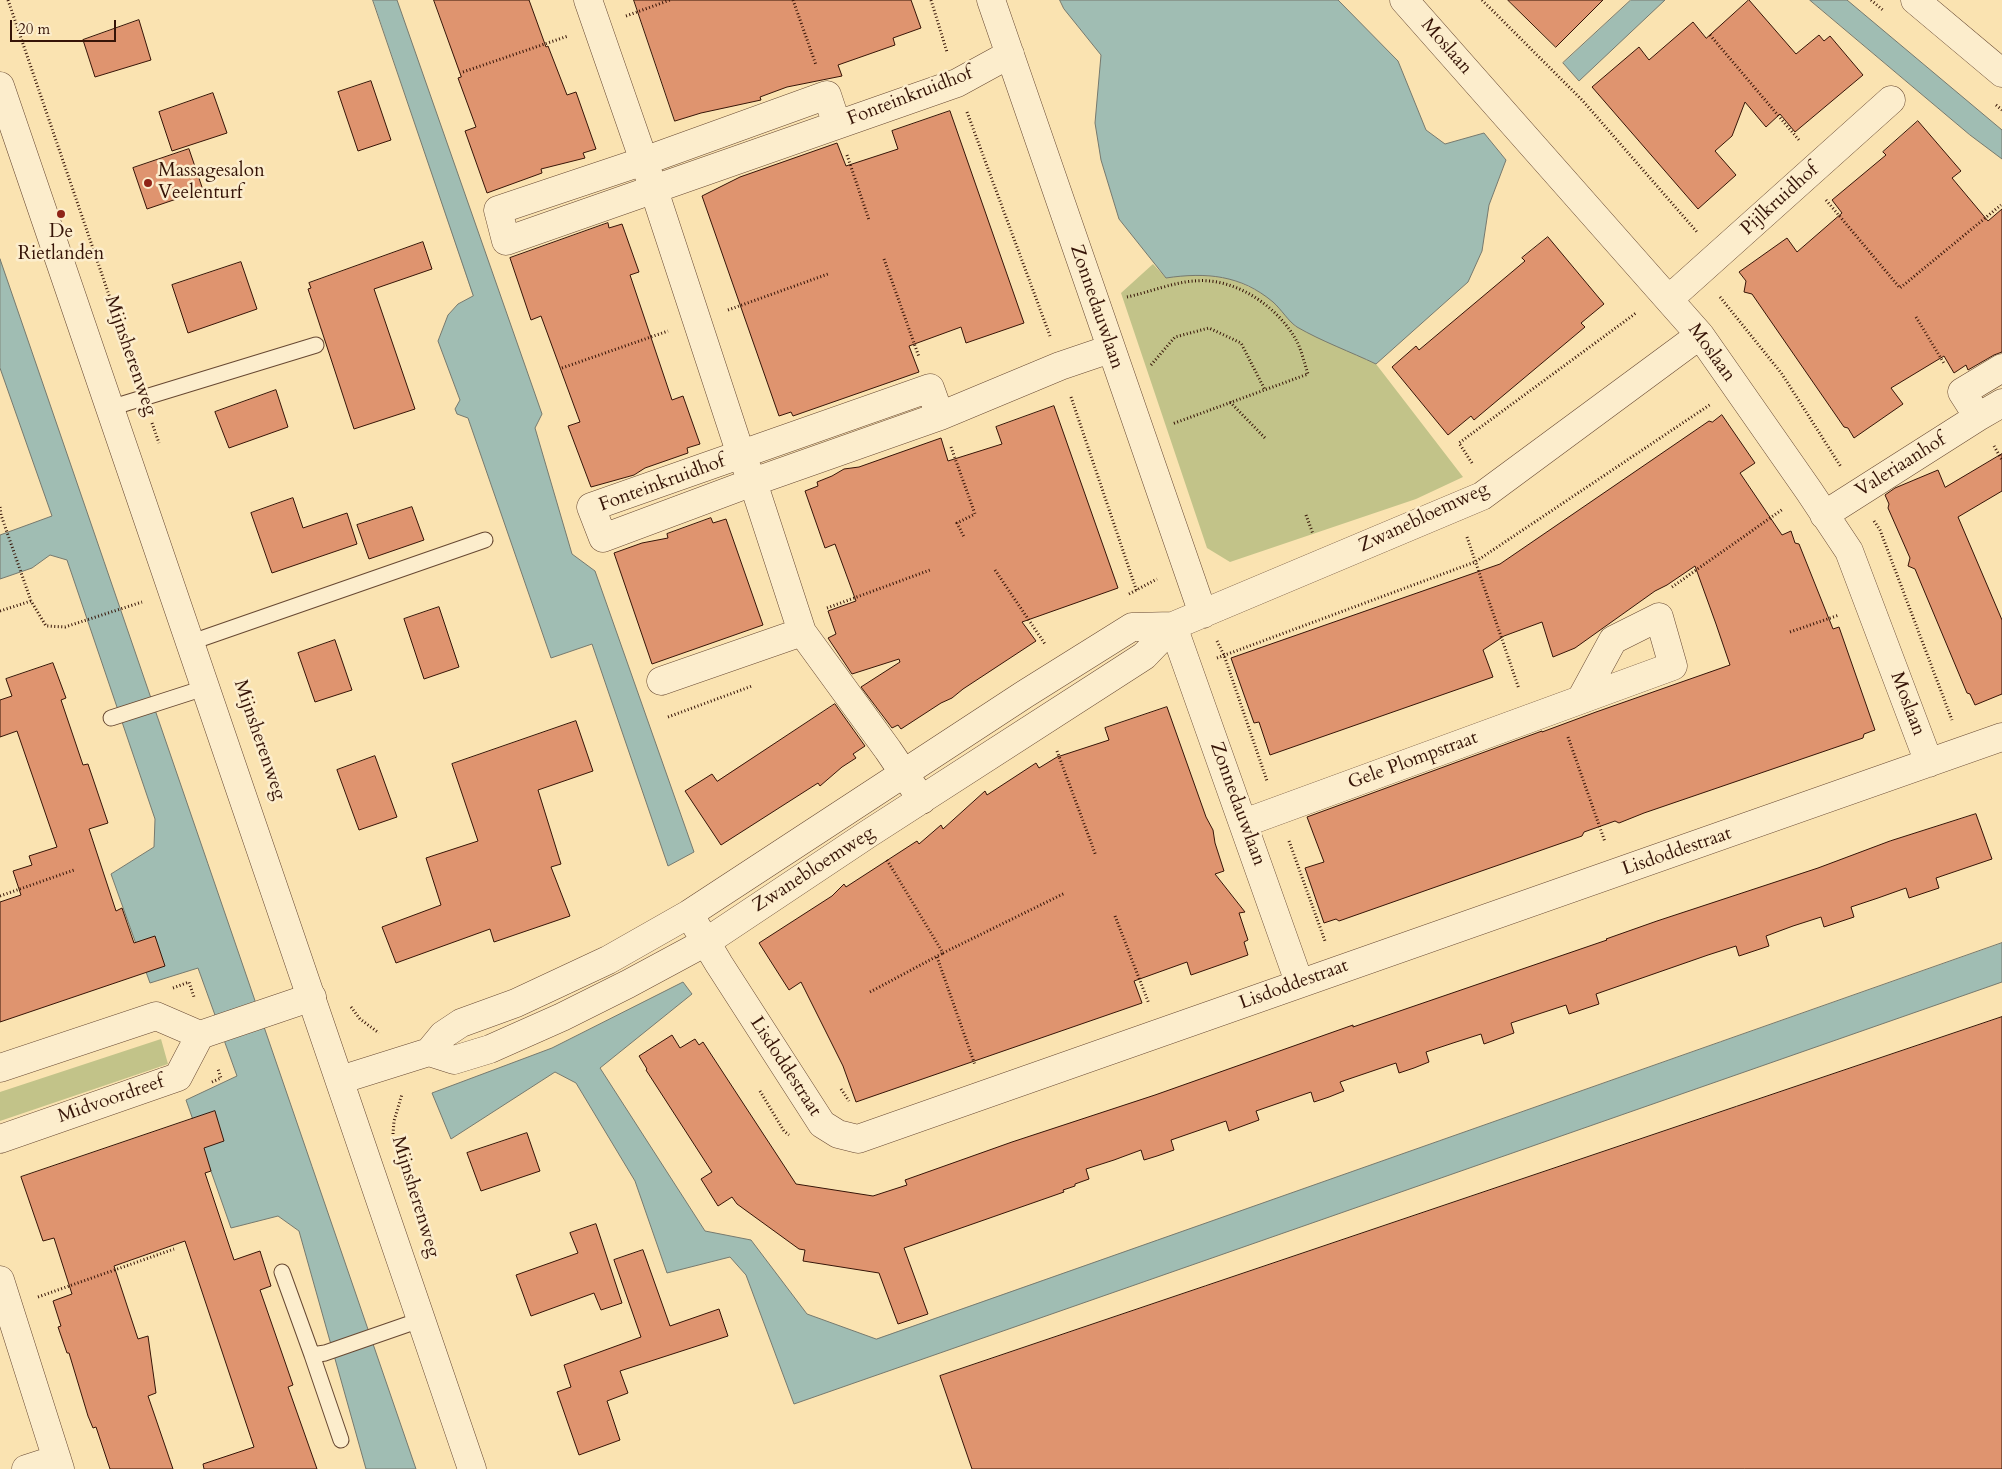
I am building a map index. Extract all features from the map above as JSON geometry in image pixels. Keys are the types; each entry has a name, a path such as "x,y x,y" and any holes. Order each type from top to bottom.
{"street":[{"name":"Fonteinkruidhof","path":"588,0 654,190 741,454 753,482 800,626 922,800"},
{"name":"Zonnedauwlaan","path":"991,0 1203,614"},
{"name":"Moslaan","path":"1404,0 1700,335 1824,514 1849,551 1928,763"},
{"path":"1915,0 2002,73"},
{"name":"Fonteinkruidhof","path":"837,124 827,96 644,161 498,210 506,241 956,84 1010,54"},
{"name":"Mijnsherenweg","path":"0,86 472,1469"},
{"name":"Pijlkruidhof","path":"1666,296 1718,256 1891,100"},
{"name":"Zwanebloemweg","path":"1173,626 1144,656 868,834 706,942 595,1001 490,1049 454,1060 429,1052 443,1035 461,1024 516,1003 608,960 689,914 1132,626 1173,626 1482,496 1700,335"},
{"name":"Fonteinkruidhof","path":"930,388 591,508 603,538 753,482 940,416 1060,366 1110,349"},
{"path":"1978,417 1962,392 2002,368"},
{"path":"930,388 940,416"},
{"name":"Valeriaanhof","path":"1824,514 2002,403"},
{"path":"1570,704 1613,640 1659,618"},
{"name":"Gele Plompstraat","path":"1244,823 1673,666 1659,618"},
{"path":"661,681 800,626"},
{"name":"Zonnedauwlaan","path":"1173,626 1300,982"},
{"name":"Lisdoddestraat","path":"689,914 822,1124 838,1134 858,1139 1160,1034 1300,982 2002,737"},
{"path":"0,1068 156,1016 203,1034 312,997"},
{"name":"Midvoordreef","path":"0,1139 178,1077 203,1034"},
{"path":"340,1080 429,1052"},
{"path":"0,1280 59,1464 26,1469"}],"lane":[{"path":"110,408 316,345"},
{"path":"189,643 485,540"},
{"path":"111,718 204,688"},
{"path":"282,1272 318,1354 341,1440"},
{"path":"318,1354 420,1320"}],"path":[{"name":"Mijnsherenweg","path":"8,0 162,452"},
{"path":"793,0 827,96"},
{"path":"931,0 956,84 1060,366 1136,590 1173,626"},
{"path":"1482,0 1583,101 1718,256"},
{"path":"1710,35 1900,288 2001,205"},
{"path":"837,124 869,220"},
{"path":"884,259 930,388"},
{"path":"1096,307 1194,280 1229,284 1261,300 1283,322 1295,339 1308,374 1141,436"},
{"path":"1489,490 1459,444 1666,296"},
{"path":"1916,317 1962,392"},
{"path":"1126,394 1175,337 1209,328 1240,343 1265,390"},
{"path":"1188,668 1475,562 1736,387"},
{"path":"1230,402 1265,438"},
{"path":"940,416 975,514 957,523 964,538"},
{"path":"1659,618 1656,599 1808,491"},
{"path":"1456,506 1529,718"},
{"path":"0,507 1,515 31,601 46,626 65,627 143,601"},
{"path":"800,626 930,570"},
{"path":"994,570 1063,670"},
{"path":"0,611 31,601"},
{"path":"1790,632 1869,604"},
{"path":"668,717 759,684"},
{"path":"1570,704 1616,873"},
{"path":"1041,723 1057,751 1096,856"},
{"path":"868,834 886,859 943,953"},
{"path":"0,896 74,870"},
{"path":"870,992 943,953 1065,894"},
{"path":"1115,916 1160,1034"},
{"path":"937,957 985,1094"},
{"name":"Mijnsherenweg","path":"348,1002 360,1019 384,1038 402,1089 402,1096 394,1121 393,1133 395,1141"},
{"path":"838,1085 854,1109"},
{"path":"9,1307 174,1249"}],"green space":[{"path":"1153,264 1166,278 1194,274 1232,279 1262,293 1283,310 1295,326 1376,364 1463,477 1416,499 1230,562 1207,548 1121,293"},
{"path":"161,1039 168,1064 0,1121 0,1092"}],"water":[{"path":"373,0 397,0 542,414 535,428 572,554 595,571 694,852 668,866 592,644 551,658 468,418 457,414 455,409 460,400 438,341 448,315 458,304 473,296"},
{"path":"1060,0 1338,0 1398,61 1426,130 1445,144 1484,133 1506,160 1489,205 1482,251 1468,282 1376,364 1297,327 1273,302 1261,293 1236,281 1195,275 1166,278 1119,219 1101,160 1095,123 1101,55 1064,9"},
{"path":"1631,0 1665,0 1579,81 1563,63"},
{"path":"1810,0 1847,0 2002,130 2002,159 1970,135"},
{"path":"0,259 416,1469 366,1469 299,1231 278,1216 231,1228 186,1100 237,1076 198,968 150,983 111,874 154,847 155,819 67,560 50,555 32,568 0,579 0,535 52,516 0,368"},
{"path":"2002,943 2002,982 794,1404 746,1275 730,1257 667,1273 635,1181 576,1083 555,1072 451,1139 432,1093 552,1048 683,982 692,994 600,1068 705,1231 751,1240 807,1314 876,1339"}],"building":[{"path":"434,0 529,0 546,47 548,46 567,95 576,92 596,149 583,153 585,158 541,169 542,173 487,193 465,131 476,127 458,78 461,77"},
{"path":"634,0 911,0 921,28 893,38 895,45 838,65 842,76 787,87 760,97 761,100 701,113 675,121"},
{"path":"1508,0 1603,0 1556,47"},
{"path":"1749,0 1796,54 1819,35 1824,41 1830,36 1863,75 1795,132 1780,114 1766,127 1745,102 1732,136 1715,151 1736,175 1698,209 1592,87 1639,47 1649,60 1693,22 1706,38"},
{"path":"139,20 151,60 95,77 83,40"},
{"path":"371,81 391,140 358,151 338,92"},
{"path":"213,93 227,133 172,151 159,112"},
{"path":"950,111 1024,323 966,343 961,327 909,346 919,372 793,416 791,412 779,416 702,196 740,177 837,143 846,166 898,149 892,131"},
{"path":"1918,121 1961,171 1952,178 1988,221 2002,209 2002,352 1968,370 1966,365 1954,373 1944,356 1891,388 1903,404 1854,438 1848,428 1844,427 1752,294 1744,292 1746,281 1739,272 1787,238 1797,252 1842,213 1832,200 1886,155 1883,152"},
{"path":"189,149 203,190 147,209 133,168"},
{"path":"608,223 609,228 622,224 639,272 630,275 672,400 683,396 700,444 687,448 688,453 645,468 634,475 591,487 568,426 580,422 541,316 531,320 510,258"},
{"path":"1548,237 1604,304 1581,323 1585,327 1474,420 1471,416 1448,435 1392,367 1416,346 1419,350 1525,261 1522,258"},
{"path":"423,242 432,269 374,289 415,409 354,429 308,289 311,288 309,283"},
{"path":"241,262 257,309 188,333 172,285"},
{"path":"276,390 288,427 229,448 215,412"},
{"path":"1054,406 1118,588 1022,622 1036,641 952,698 901,729 898,725 892,728 861,687 900,662 899,659 852,674 828,638 836,634 828,611 856,601 835,544 825,548 805,491 818,486 817,482 844,469 859,467 941,438 948,461 1002,444 996,427"},
{"path":"1722,415 1755,463 1740,473 1782,535 1791,531 1795,543 1799,544 1833,629 1839,627 1875,730 1864,734 1863,738 1619,823 1615,821 1584,832 1582,836 1339,921 1336,919 1324,923 1305,868 1324,862 1307,817 1730,665 1716,624 1695,566 1655,591 1575,648 1553,657 1542,622 1504,636 1483,650 1493,677 1270,755 1259,722 1254,723 1231,658 1500,564 1709,421 1712,422"},
{"path":"2002,454 2002,491 1958,517 2002,620 2002,694 1975,705 1970,694 1967,693 1915,569 1908,566 1910,558 1888,508 1889,504 1885,495 1895,488 1938,470 1945,487"},
{"path":"293,498 303,528 347,513 357,544 272,573 251,513"},
{"path":"412,507 424,540 369,559 357,525"},
{"path":"711,518 713,523 726,519 763,625 652,664 614,553 642,543 668,538 667,534"},
{"path":"439,607 459,667 424,679 404,619"},
{"path":"335,640 352,690 315,702 298,653"},
{"path":"53,663 66,698 61,700 83,765 88,764 108,823 89,829 116,911 122,908 134,943 155,936 165,966 0,1022 0,902 21,895 13,871 32,865 29,856 57,847 17,731 0,737 0,700 12,696 6,679"},
{"path":"835,704 865,746 853,754 856,758 820,786 818,783 721,845 685,791 712,774 717,781"},
{"path":"1167,707 1206,817 1213,830 1224,871 1215,874 1245,912 1239,913 1248,940 1244,942 1248,955 1191,975 1187,962 1134,981 1142,1003 856,1102 843,1066 801,982 789,990 759,943 832,896 844,884 846,887 917,841 919,844 941,825 943,829 985,791 987,795 1036,763 1039,768 1057,757 1109,740 1105,728"},
{"path":"576,721 593,771 538,790 561,864 551,867 570,916 494,942 490,929 396,963 382,927 441,905 426,858 478,841 452,764"},
{"path":"375,756 397,817 359,830 337,770"},
{"path":"1976,814 1992,859 1936,878 1939,888 1909,898 1906,888 1851,907 1854,917 1824,927 1821,917 1766,936 1769,946 1739,956 1736,946 1596,994 1599,1004 1569,1014 1566,1005 1511,1023 1514,1033 1484,1044 1481,1034 1426,1052 1429,1062 1414,1068 1399,1073 1396,1063 1340,1082 1344,1091 1329,1097 1314,1102 1311,1092 1256,1111 1259,1120 1229,1131 1226,1121 1171,1140 1174,1150 1157,1156 1144,1160 1141,1150 1086,1169 1089,1179 1063,1190 1064,1192 904,1248 928,1314 898,1324 879,1273 803,1261 805,1250 799,1249 737,1204 732,1197 718,1206 701,1179 712,1172 646,1070 639,1056 672,1035 680,1048 695,1039 699,1045 703,1042 796,1184 873,1196 907,1185 905,1180 1012,1142 1155,1095 1353,1025 1353,1027 1607,940 1657,921 1818,868 1890,841"},
{"path":"2002,1017 2002,1469 972,1469 940,1376"},
{"path":"215,1111 224,1141 204,1148 211,1171 205,1173 234,1260 260,1251 271,1286 260,1290 293,1385 288,1387 317,1469 204,1469 203,1464 254,1447 185,1241 114,1266 138,1339 148,1336 156,1393 148,1396 173,1469 110,1469 96,1427 93,1428 88,1416 69,1353 67,1353 58,1327 61,1326 53,1301 72,1294 54,1238 43,1241 21,1177"},
{"path":"527,1133 540,1171 481,1191 467,1153"},
{"path":"596,1224 622,1303 601,1310 594,1293 531,1316 516,1275 578,1253 570,1233"},
{"path":"643,1250 670,1326 719,1309 728,1336 620,1371 628,1393 607,1401 620,1440 579,1455 557,1392 571,1387 564,1365 641,1337 614,1260"}],"place":[{"name":"Massagesalon Veelenturf","path":"148,183"},
{"name":"De Rietlanden","path":"61,214"}]}
